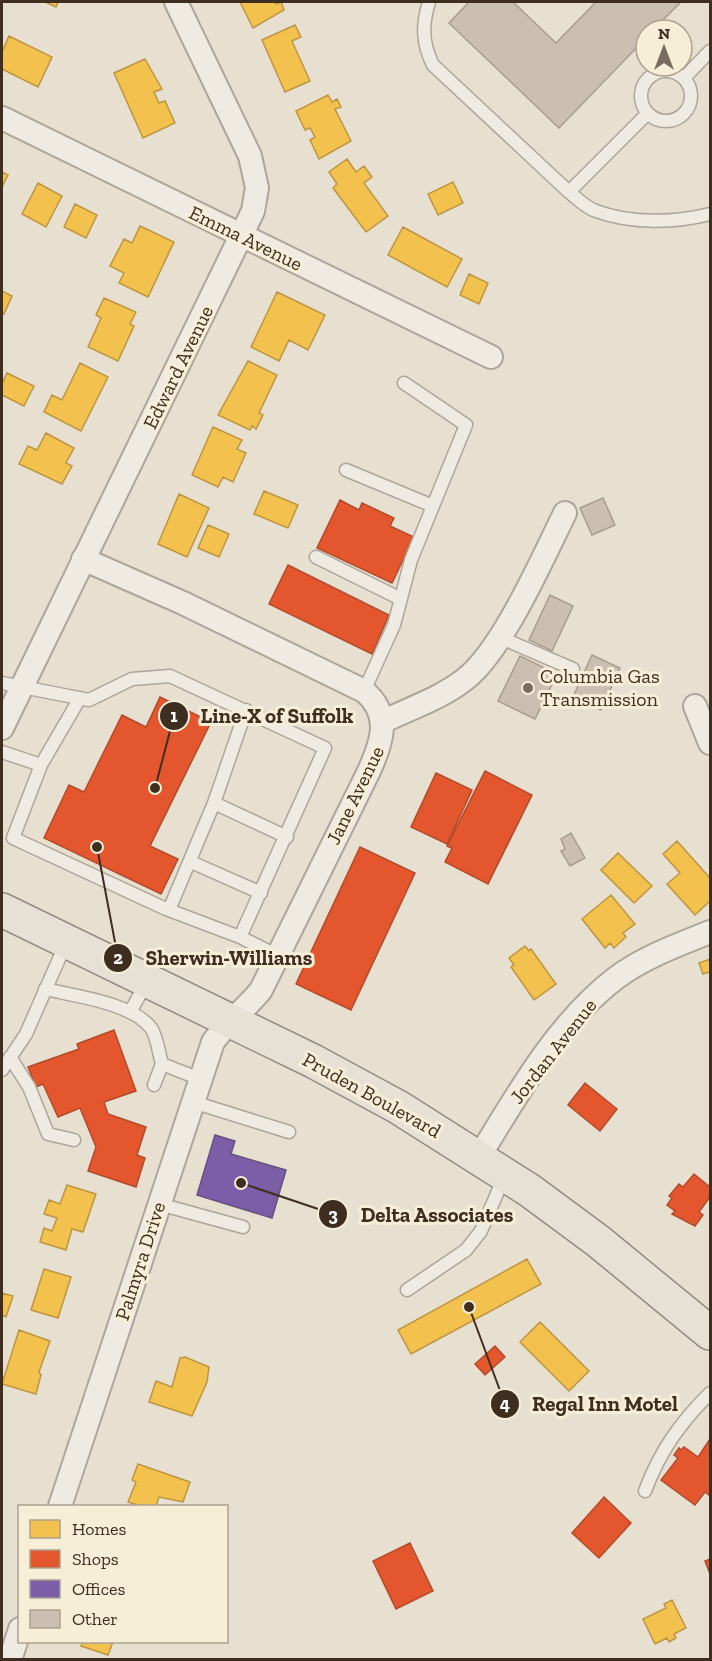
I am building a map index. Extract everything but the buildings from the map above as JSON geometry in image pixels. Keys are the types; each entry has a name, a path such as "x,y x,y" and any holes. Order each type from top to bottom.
{"main road":[{"name":"Pruden Boulevard","path":"2,910 231,1021 388,1101 492,1166 598,1241 711,1333"}],"street":[{"name":"Edward Avenue","path":"2,728 11,686 83,559 243,236 256,199 256,174 250,156 176,2"},
{"name":"Emma Avenue","path":"2,118 491,357"},
{"name":"Jane Avenue","path":"231,1021 248,1007 261,990 369,771 382,742 382,722 463,681 481,666 499,638 565,513"},
{"path":"83,559 183,603 364,691 378,708 382,722"},
{"path":"695,706 711,743"},
{"name":"Jordan Avenue","path":"492,1166 513,1100 552,1046 591,1000 616,978 644,960 711,932"},
{"name":"Palmyra Drive","path":"60,1505 213,1042 231,1021"},
{"path":"10,1659 18,1635"}],"lane":[{"path":"429,2 423,20 424,49 433,65 569,192 594,211 622,218 683,221 711,214"},
{"path":"694,68 711,51"},
{"path":"649,78 641,89 643,106 648,113 662,121 670,121 684,113 691,100 691,92 684,78"},
{"path":"569,192 648,113"},
{"path":"364,691 394,626 411,560 466,425 404,383"},
{"path":"346,470 433,506"},
{"path":"316,557 401,599"},
{"path":"499,638 573,669"},
{"path":"11,686 88,700 132,679 170,676 325,748 287,837 240,937"},
{"path":"80,698 41,765 13,838 169,910 240,937 278,956"},
{"path":"169,910 214,803 246,710"},
{"path":"2,752 41,765"},
{"path":"214,803 287,837"},
{"path":"191,862 261,893"},
{"path":"2,1070 26,1034 67,941"},
{"path":"130,1012 147,981"},
{"path":"45,989 95,1000 130,1012 151,1028 162,1064 154,1085"},
{"path":"10,1057 29,1087 48,1134 74,1140"},
{"path":"162,1064 200,1079"},
{"path":"193,1102 289,1132"},
{"path":"407,1290 466,1250 481,1231 492,1166"},
{"path":"159,1204 243,1227"},
{"path":"645,1491 656,1461 672,1433 711,1392"}],"place":[{"name":"Columbia Gas Transmission","path":"528,688"},
{"name":"Line-X of Suffolk","path":"155,788"},
{"name":"Sherwin-Williams","path":"97,847"},
{"name":"Delta Associates","path":"241,1183"},
{"name":"Regal Inn Motel","path":"469,1307"}]}
